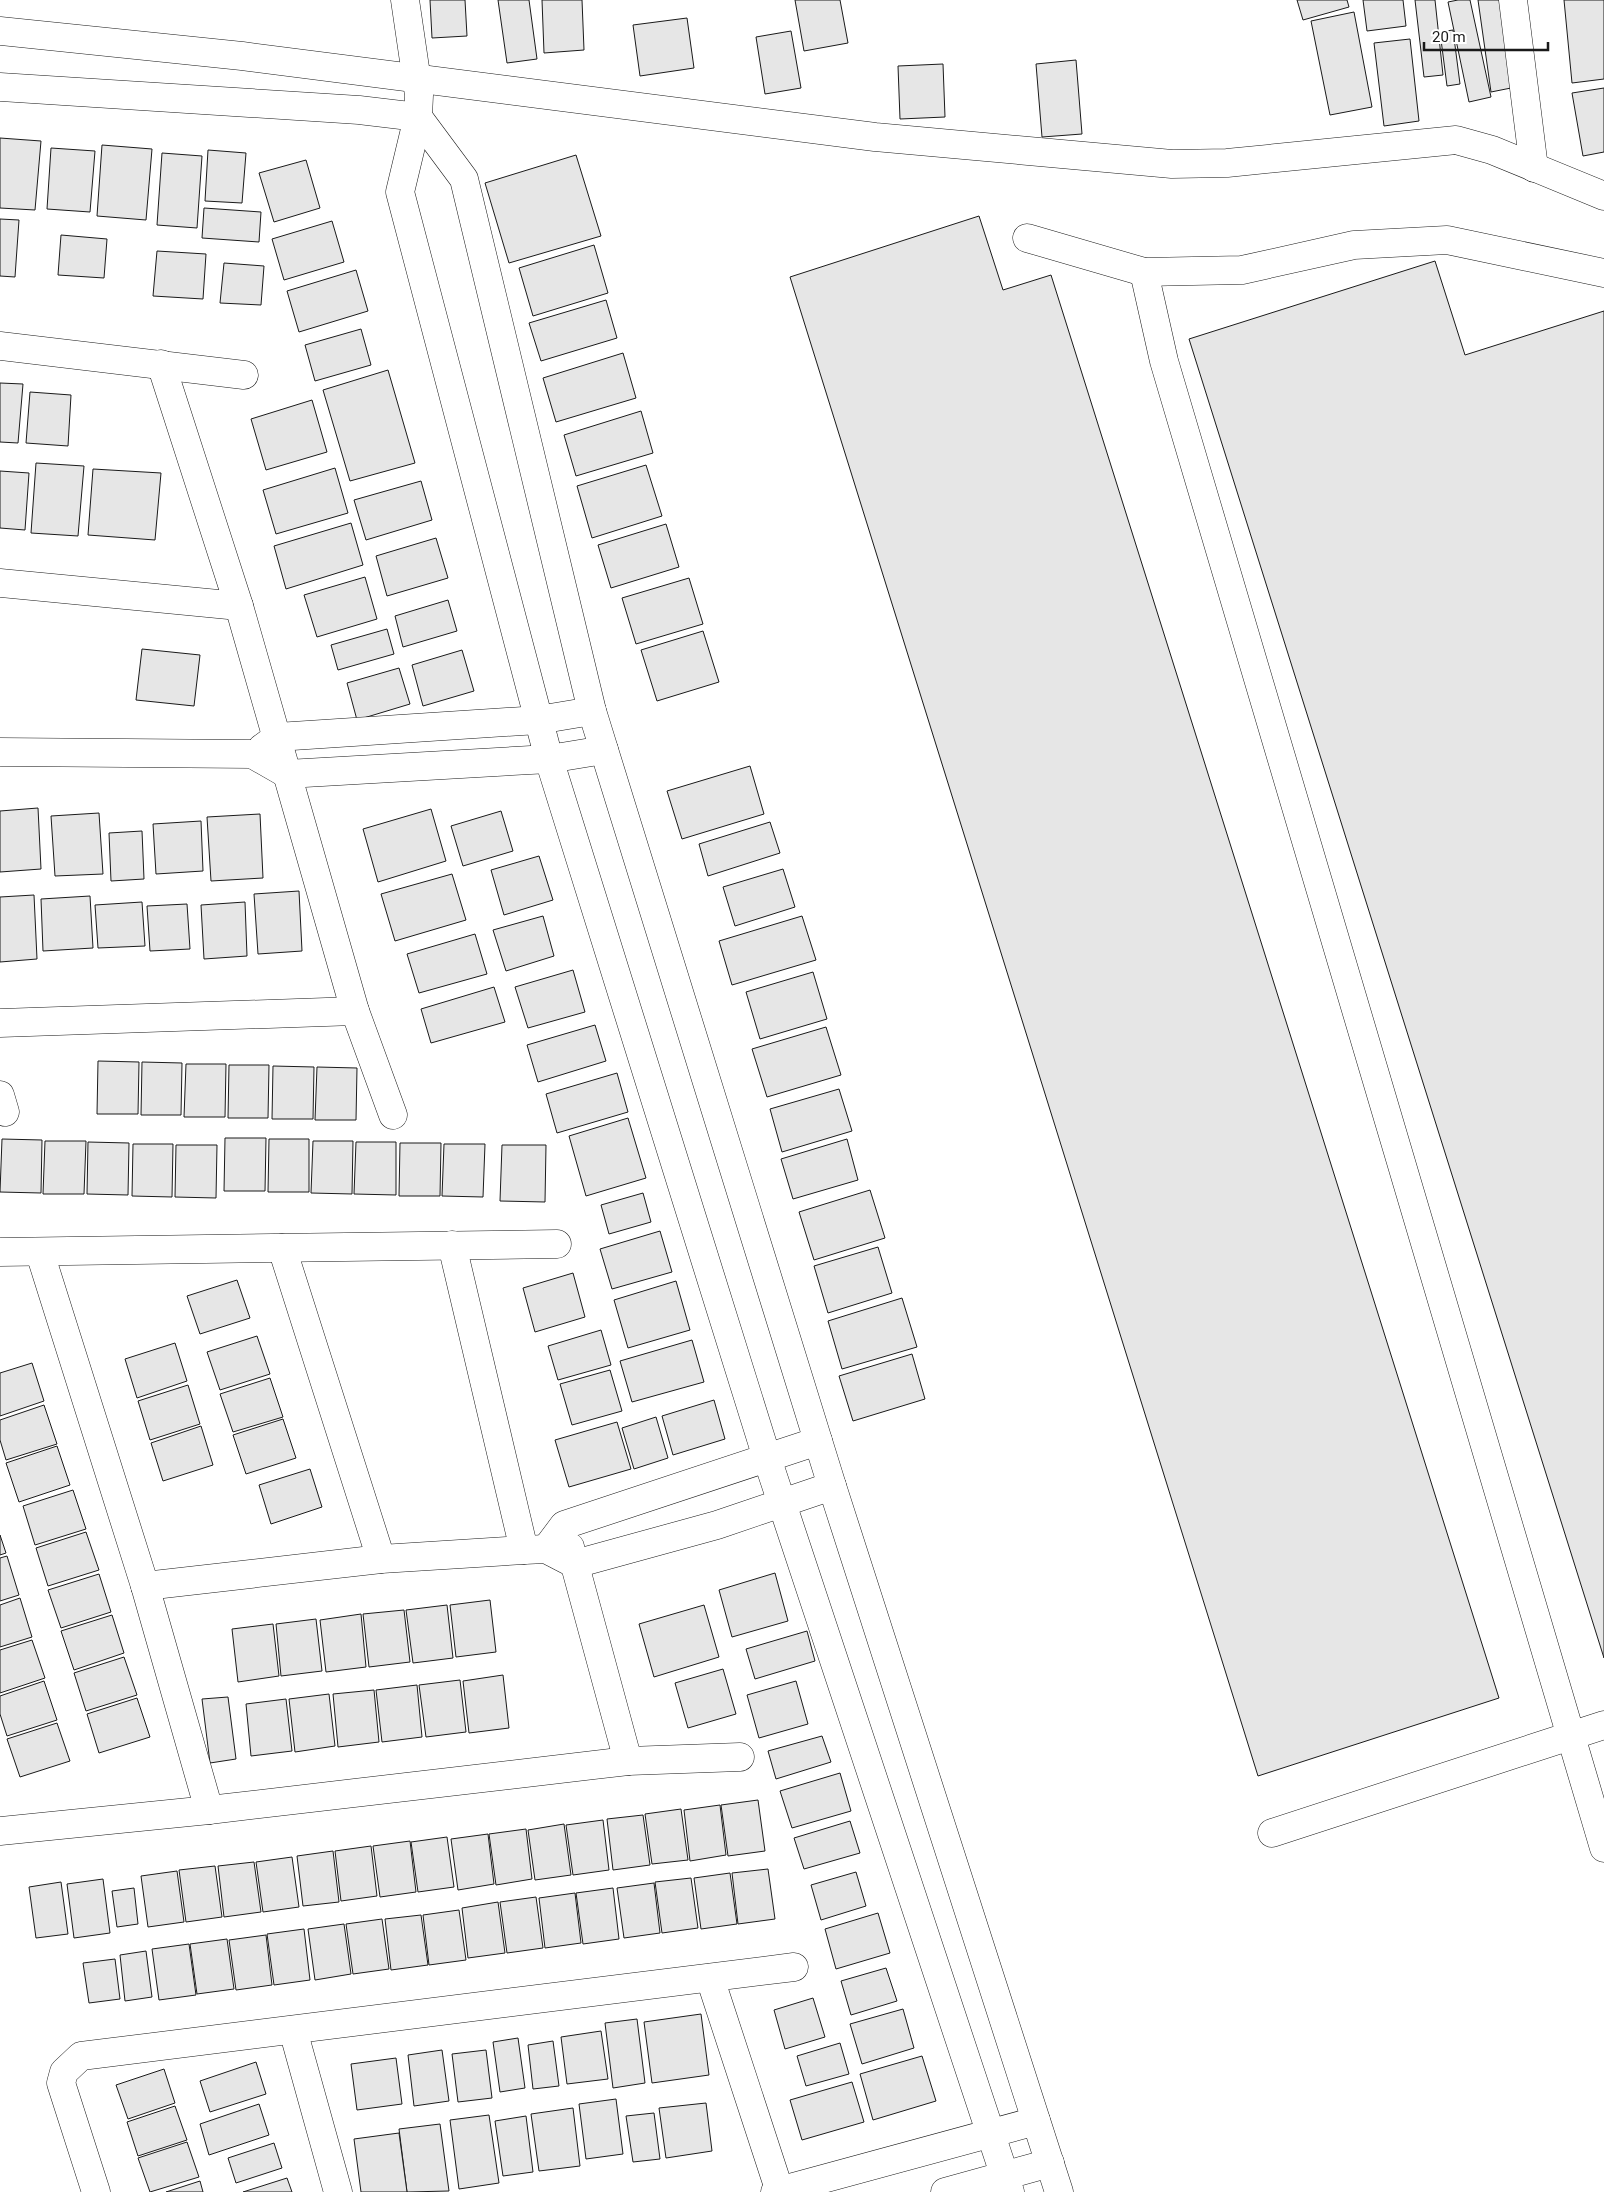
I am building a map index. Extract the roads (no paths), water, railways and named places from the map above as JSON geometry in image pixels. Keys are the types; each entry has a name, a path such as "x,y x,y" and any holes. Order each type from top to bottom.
{"street":[{"path":"405,0 416,79 418,117 400,192 538,720 767,1458 992,2132 1007,2183"},
{"path":"1513,0 1534,168"},
{"path":"0,31 242,56 875,137 1172,164 1228,164 1456,140 1492,150 1604,196"},
{"path":"0,87 359,110 418,117 464,179 592,710 832,1486 1059,2192"},
{"path":"1027,238 1144,272 1242,270 1354,245 1447,240 1604,273"},
{"path":"1144,272 1167,371 1604,1848"},
{"path":"0,346 244,375"},
{"path":"161,364 239,606 355,1011 393,1115"},
{"path":"0,583 239,606"},
{"path":"252,754 277,737 538,720 592,710"},
{"path":"0,752 252,754 287,774 549,759 604,750"},
{"path":"0,1023 355,1011"},
{"path":"0,1252 40,1253 557,1244"},
{"path":"452,1245 535,1550"},
{"path":"282,1248 381,1559"},
{"path":"40,1253 144,1586 209,1810"},
{"path":"535,1550 564,1525 818,1441"},
{"path":"144,1586 381,1559 535,1550 574,1564 783,1504 832,1486"},
{"path":"564,1525 628,1761"},
{"path":"1272,1833 1604,1725"},
{"path":"0,1831 209,1810 628,1761 740,1757"},
{"path":"96,2192 62,2083 64,2072 70,2064 81,2056 794,1967"},
{"path":"710,1978 778,2191 1036,2121"},
{"path":"293,2030 338,2192"},
{"path":"945,2192 1007,2183 1050,2163"}]}
